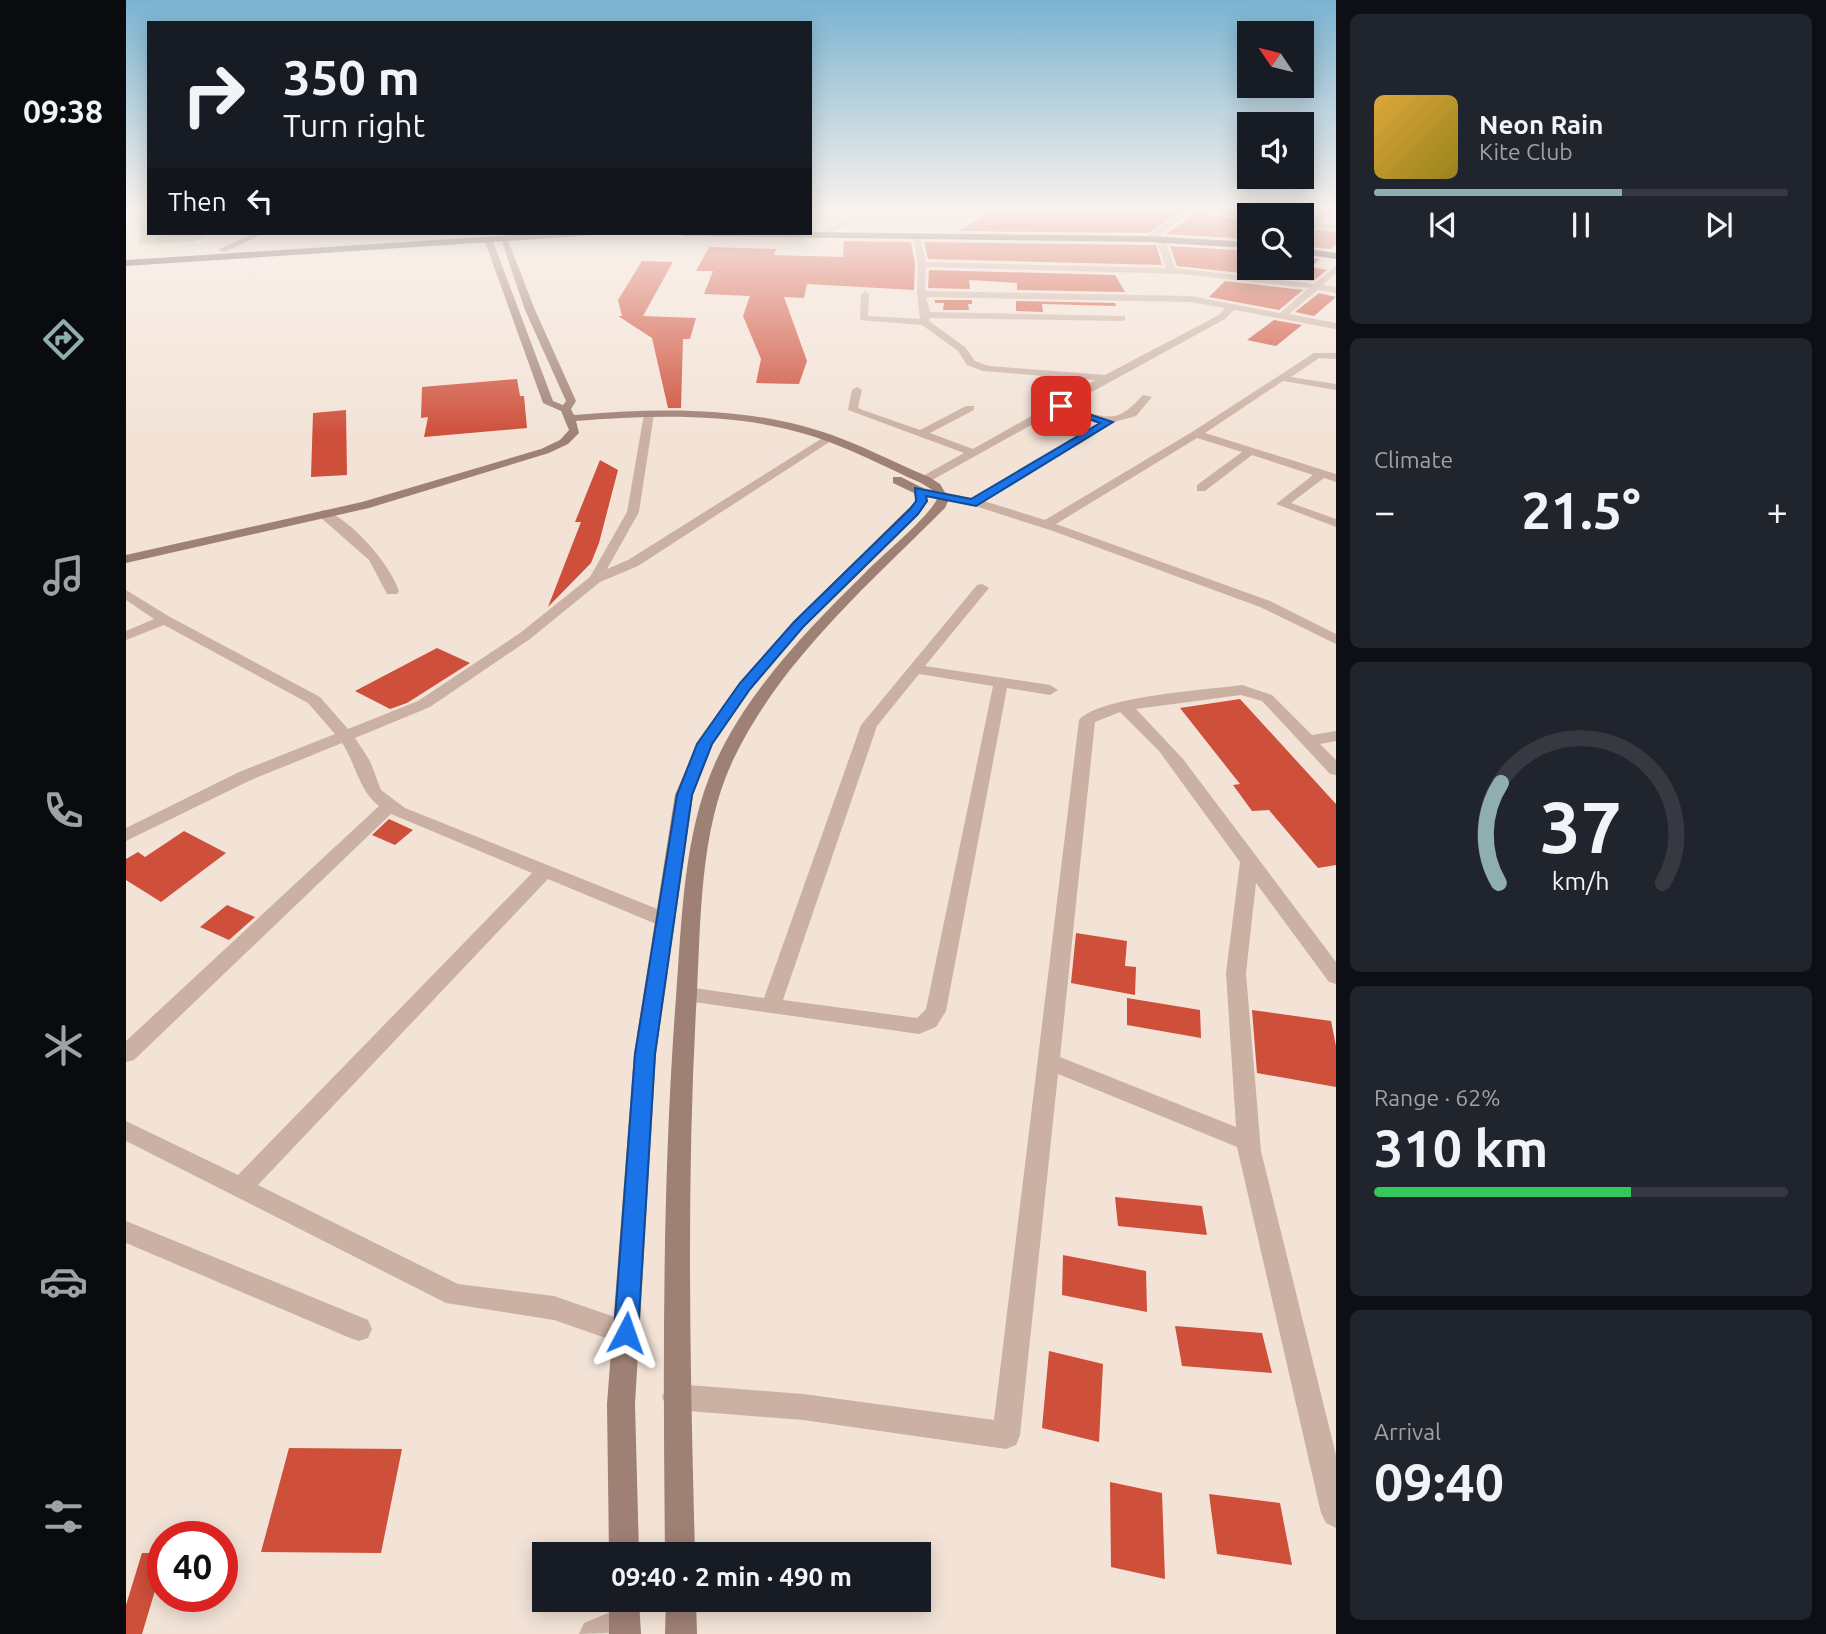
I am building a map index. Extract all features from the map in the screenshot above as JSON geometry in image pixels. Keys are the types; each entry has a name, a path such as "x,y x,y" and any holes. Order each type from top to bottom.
{"street":[{"path":"505,284 548,403 569,413 724,417 768,424 822,442 942,494 1045,525 1287,612 1336,640"},
{"path":"126,559 365,505 545,451 565,442 575,431 569,413 572,401 540,333 522,284"},
{"path":"921,284 925,314 979,367 1103,378"},
{"path":"1304,284 1336,290"},
{"path":"1283,315 1315,286"},
{"path":"865,294 863,318 1110,307"},
{"path":"921,294 1191,299 1336,326"},
{"path":"922,485 974,453 1061,406 1103,378 1222,317 1232,306"},
{"path":"925,314 1122,318"},
{"path":"1045,525 1196,434 1317,355 1336,356"},
{"path":"1281,378 1336,387"},
{"path":"857,390 852,408 856,411 974,453"},
{"path":"1061,406 1108,420 1132,414 1147,397"},
{"path":"920,434 970,408"},
{"path":"595,579 633,512 649,414"},
{"path":"972,503 1107,425 1108,420"},
{"path":"1196,434 1336,478"},
{"path":"126,835 245,776 424,704 525,636 595,579 633,563 822,442"},
{"path":"1201,488 1251,451"},
{"path":"1323,473 1282,504 1336,523"},
{"path":"624,1542 621,1404 645,1054 663,919 684,795 705,744 745,686 799,624 914,512 922,501 922,485"},
{"path":"680,1542 676,1397 678,1114 694,905 712,791 730,749 770,687 839,607 941,505 942,494"},
{"path":"324,514 376,558 390,579 392,591"},
{"path":"771,1006 869,725 982,588"},
{"path":"126,594 165,620 314,700 345,735 362,761 373,793 399,812 663,919"},
{"path":"126,636 165,620"},
{"path":"913,669 1049,690"},
{"path":"687,995 919,1026 929,1021 936,1011 1001,682"},
{"path":"676,1397 803,1407 1006,1435 1087,720 1095,712 1123,706 1242,690 1256,692 1267,698 1336,770"},
{"path":"1123,706 1146,724 1170,750 1336,977"},
{"path":"1308,741 1336,736"},
{"path":"126,1054 390,805"},
{"path":"1249,861 1236,973 1249,1142 1336,1513"},
{"path":"240,1188 545,871"},
{"path":"1048,1061 1249,1142"},
{"path":"126,1130 455,1295 554,1308 626,1333"},
{"path":"126,1232 359,1329"},
{"path":"681,1612 681,1634"},
{"path":"595,1634 624,1618"}],"building":[{"path":"628,284 661,284 643,316 696,318 690,339 683,339 681,408 668,408 652,338 618,316 622,316 618,300"},
{"path":"708,284 807,284 804,298 784,297 807,361 799,384 756,383 761,359 743,316 750,296 704,294"},
{"path":"812,284 914,284 914,290"},
{"path":"928,284 969,284 970,289 928,288"},
{"path":"1017,284 1120,284 1125,292 1017,290"},
{"path":"1222,284 1253,284 1303,290 1279,310 1209,297"},
{"path":"1319,293 1336,297 1314,316 1295,312"},
{"path":"935,300 972,300 972,304 968,304 969,310 943,310 944,303 935,303"},
{"path":"1016,301 1115,303 1116,306 1042,304 1043,312 1016,311"},
{"path":"1274,320 1302,325 1276,346 1247,340"},
{"path":"517,379 520,396 524,396 527,428 424,437 428,417 421,418 422,387"},
{"path":"346,410 347,475 311,477 313,413"},
{"path":"600,460 618,470 599,543 591,563 548,607 581,522 575,522"},
{"path":"437,648 470,663 407,703 390,709 355,691"},
{"path":"1240,699 1336,804 1336,865 1318,868 1269,810 1252,811 1233,785 1240,784 1180,708"},
{"path":"389,819 413,830 395,845 372,835"},
{"path":"184,831 226,853 161,902 126,880 126,859 138,852 145,857"},
{"path":"227,905 255,917 229,940 200,927"},
{"path":"1076,933 1127,941 1125,966 1136,967 1135,995 1071,983"},
{"path":"1127,998 1200,1010 1201,1038 1127,1025"},
{"path":"1252,1010 1331,1021 1336,1046 1336,1087 1257,1073"},
{"path":"1115,1197 1202,1206 1207,1235 1118,1226"},
{"path":"1063,1255 1146,1271 1147,1312 1062,1295"},
{"path":"1175,1326 1262,1333 1272,1373 1182,1366"},
{"path":"1049,1351 1103,1364 1099,1442 1042,1428"},
{"path":"289,1448 402,1449 381,1553 261,1552"},
{"path":"1110,1482 1162,1493 1165,1579 1111,1567"},
{"path":"1209,1494 1280,1503 1292,1565 1217,1554"},
{"path":"142,1553 147,1553 149,1612 142,1634 126,1634 126,1605"}],"route":[{"path":"626,1333 645,1054 663,919 684,795 705,744 766,660 799,624 914,512 922,501 919,491 942,494 972,503 1107,425 1105,418 1061,406"}]}
